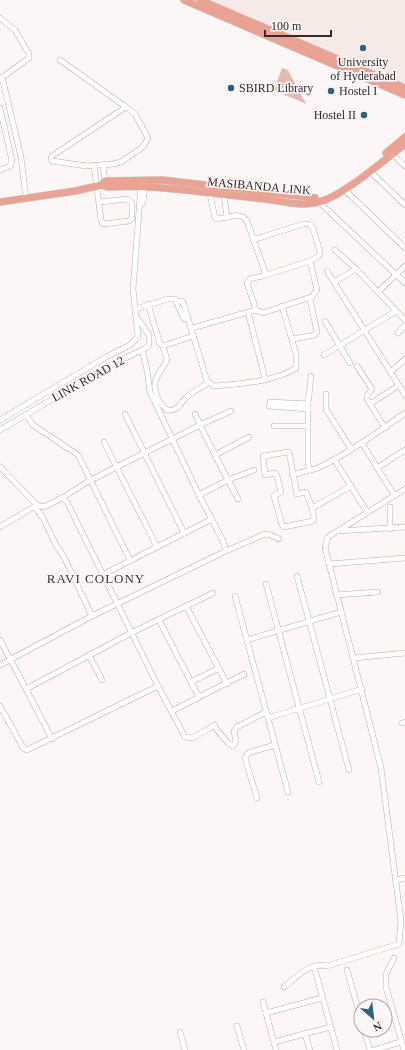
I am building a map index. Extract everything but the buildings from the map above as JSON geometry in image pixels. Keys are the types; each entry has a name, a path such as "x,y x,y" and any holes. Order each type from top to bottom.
{"main road":[{"path":"184,0 405,96"},
{"path":"200,0 405,88"},
{"path":"318,200 332,192 374,162 405,137"},
{"name":"MASIBANDA LINK","path":"101,184 107,187 142,184 210,194 318,200 344,189 405,144"},
{"path":"0,202 75,191 101,184 179,182 292,199"}],"street":[{"path":"0,18 15,30 29,54 29,58 1,78 20,157 26,198"},
{"path":"60,60 126,107 141,123 147,135 148,142 121,162 94,165 57,163 52,161 51,158 126,107"},
{"path":"0,108 12,161 10,166 0,170"},
{"path":"392,154 405,166"},
{"path":"94,165 101,184"},
{"path":"100,202 127,199 132,203 132,218 129,221 103,224 100,202 103,165"},
{"path":"370,171 405,205"},
{"name":"LINK ROAD 12","path":"0,420 135,342 139,332 134,289 139,207 143,202 142,184"},
{"path":"344,189 405,248"},
{"path":"210,194 215,218 220,219 239,215 245,217 266,275"},
{"path":"224,195 227,217"},
{"path":"318,200 405,282"},
{"path":"254,240 303,224 309,224 313,228 320,252 319,256 310,261 250,279 247,283 256,310 259,313 311,297 316,293 317,287 310,261"},
{"path":"335,250 356,269 405,320"},
{"path":"378,292 405,266"},
{"path":"334,282 356,269"},
{"path":"327,271 405,395"},
{"path":"293,340 314,335 317,332 311,297"},
{"path":"136,309 168,299 183,302 208,383 214,386 265,379 284,374 296,368 297,359 293,340 282,306"},
{"path":"177,301 184,319"},
{"path":"148,304 160,344 163,346 167,360 155,382 155,389 164,408 170,411 180,407 187,396 208,383"},
{"path":"192,328 256,310"},
{"path":"324,355 396,311"},
{"path":"248,312 265,379"},
{"name":"LINK ROAD 12","path":"0,430 107,367 149,345 149,335 137,318"},
{"path":"325,321 350,363"},
{"path":"398,333 405,325"},
{"path":"163,346 193,336"},
{"path":"142,350 148,373 150,392 171,440 223,541 226,551"},
{"path":"391,372 405,359"},
{"path":"357,366 372,389 367,397 385,428"},
{"path":"148,373 159,374"},
{"path":"310,469 308,407 311,376"},
{"path":"148,380 155,382"},
{"path":"373,402 399,385"},
{"path":"326,394 326,409 351,449"},
{"path":"270,404 308,407"},
{"path":"0,527 36,506 44,507 62,498 89,481 231,411"},
{"path":"292,474 310,469 334,459 362,443 405,413"},
{"path":"124,414 184,533"},
{"path":"195,414 238,499"},
{"path":"26,415 33,425 78,455 89,481 130,560"},
{"path":"274,426 308,426"},
{"path":"215,455 249,437"},
{"path":"104,442 157,547"},
{"path":"362,443 394,495"},
{"path":"377,468 405,450"},
{"path":"287,452 297,494 306,492 312,508 314,518 313,521 284,527 282,526 274,496 281,492 277,476 275,473 265,474 262,458 267,455 287,452"},
{"path":"334,459 367,512"},
{"path":"0,467 36,506 56,545 64,557 92,616"},
{"path":"200,495 228,480 254,470"},
{"path":"312,508 351,486"},
{"path":"284,987 307,968 319,964 327,966 399,944 401,921 381,768 354,658 336,595 325,543 328,537 405,489"},
{"path":"62,498 67,502 131,633 185,737 192,738 214,726 228,743 233,746 236,741 234,731 237,727 267,715 299,708 362,689"},
{"path":"390,507 390,529"},
{"path":"102,575 212,519"},
{"path":"337,531 405,527"},
{"path":"0,665 92,616 226,551 265,534 271,534 279,539"},
{"path":"329,564 405,558"},
{"path":"297,576 349,770"},
{"path":"266,584 319,782"},
{"path":"336,595 378,592"},
{"path":"26,689 131,633 213,593"},
{"path":"235,596 288,792"},
{"path":"186,606 227,684"},
{"path":"247,640 341,612"},
{"path":"160,620 199,698"},
{"path":"0,640 52,739"},
{"path":"354,658 405,652"},
{"path":"89,655 102,680"},
{"path":"191,682 219,668"},
{"path":"172,711 244,674"},
{"path":"0,706 24,749 32,749 158,686"},
{"path":"257,798 245,758 248,753 275,745"},
{"path":"395,880 405,878"},
{"path":"394,958 386,974 386,987 404,1050"},
{"path":"314,966 337,1050"},
{"path":"347,970 355,998"},
{"path":"266,1013 322,998"},
{"path":"263,1002 276,1050"},
{"path":"237,1026 244,1050"},
{"path":"274,1042 330,1027"},
{"path":"180,1032 185,1050"},
{"path":"305,1034 310,1050"},
{"path":"366,1038 370,1050"},
{"path":"374,1050 401,1042"}],"shaded area":[{"name":"University of Hyderabad","path":"212,0 405,0 405,84 238,13"},
{"path":"282,68 288,70 306,104 274,90"}],"place":[{"name":"University of Hyderabad","path":"363,48"},
{"name":"SBIRD Library","path":"231,88"},
{"name":"Hostel I","path":"331,91"},
{"name":"Hostel II","path":"364,115"}],"district":[{"name":"RAVI COLONY","path":"96,578"}]}
